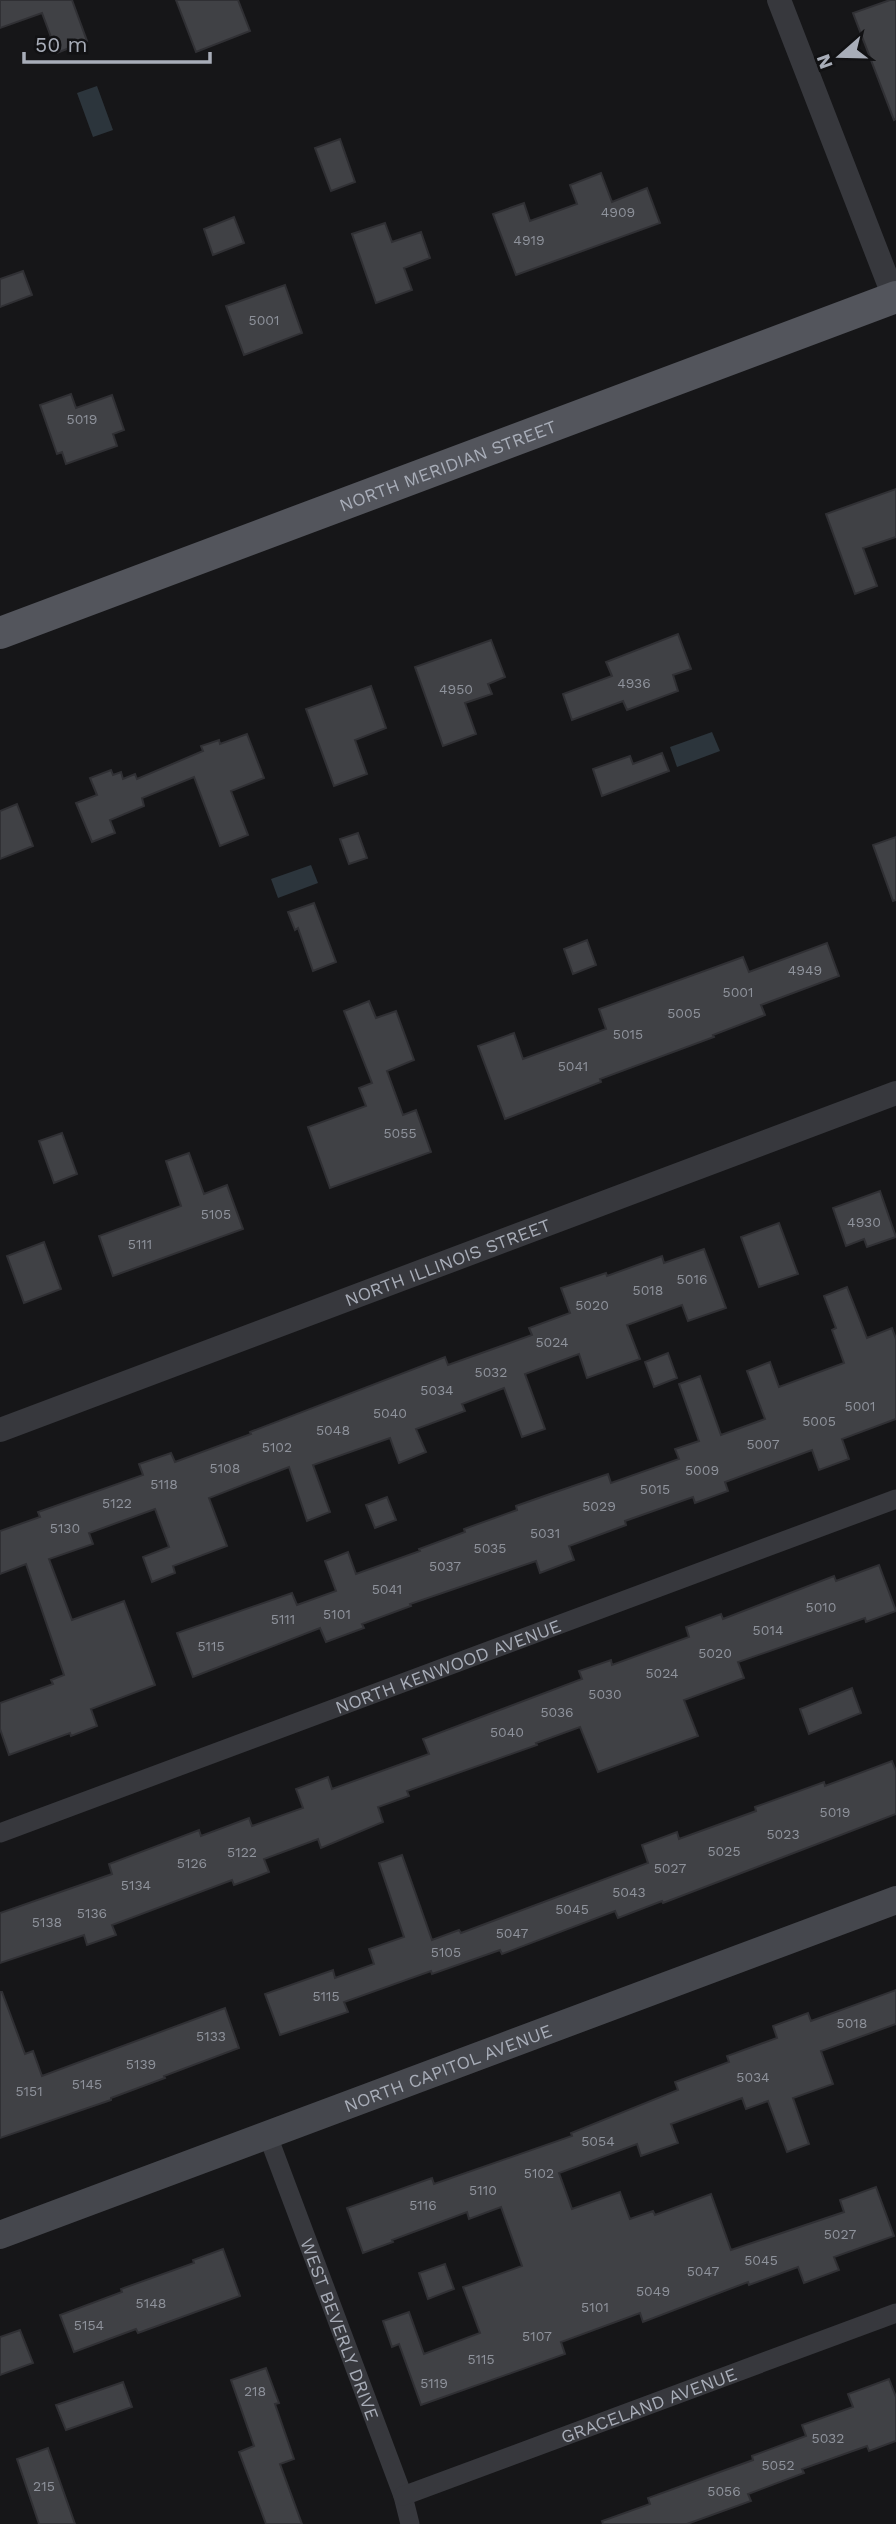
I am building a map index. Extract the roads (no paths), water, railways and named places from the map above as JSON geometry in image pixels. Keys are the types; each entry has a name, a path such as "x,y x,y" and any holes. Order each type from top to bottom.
{"main road":[{"name":"NORTH MERIDIAN STREET","path":"0,633 895,299"},
{"name":"NORTH CAPITOL AVENUE","path":"0,2235 896,1900"}],"street":[{"path":"779,0 895,299"},
{"name":"NORTH ILLINOIS STREET","path":"0,1430 896,1093"},
{"name":"NORTH KENWOOD AVENUE","path":"0,1833 896,1499"},
{"name":"WEST BEVERLY DRIVE","path":"268,2136 403,2496 410,2524"},
{"name":"GRACELAND AVENUE","path":"403,2496 896,2314"}]}
